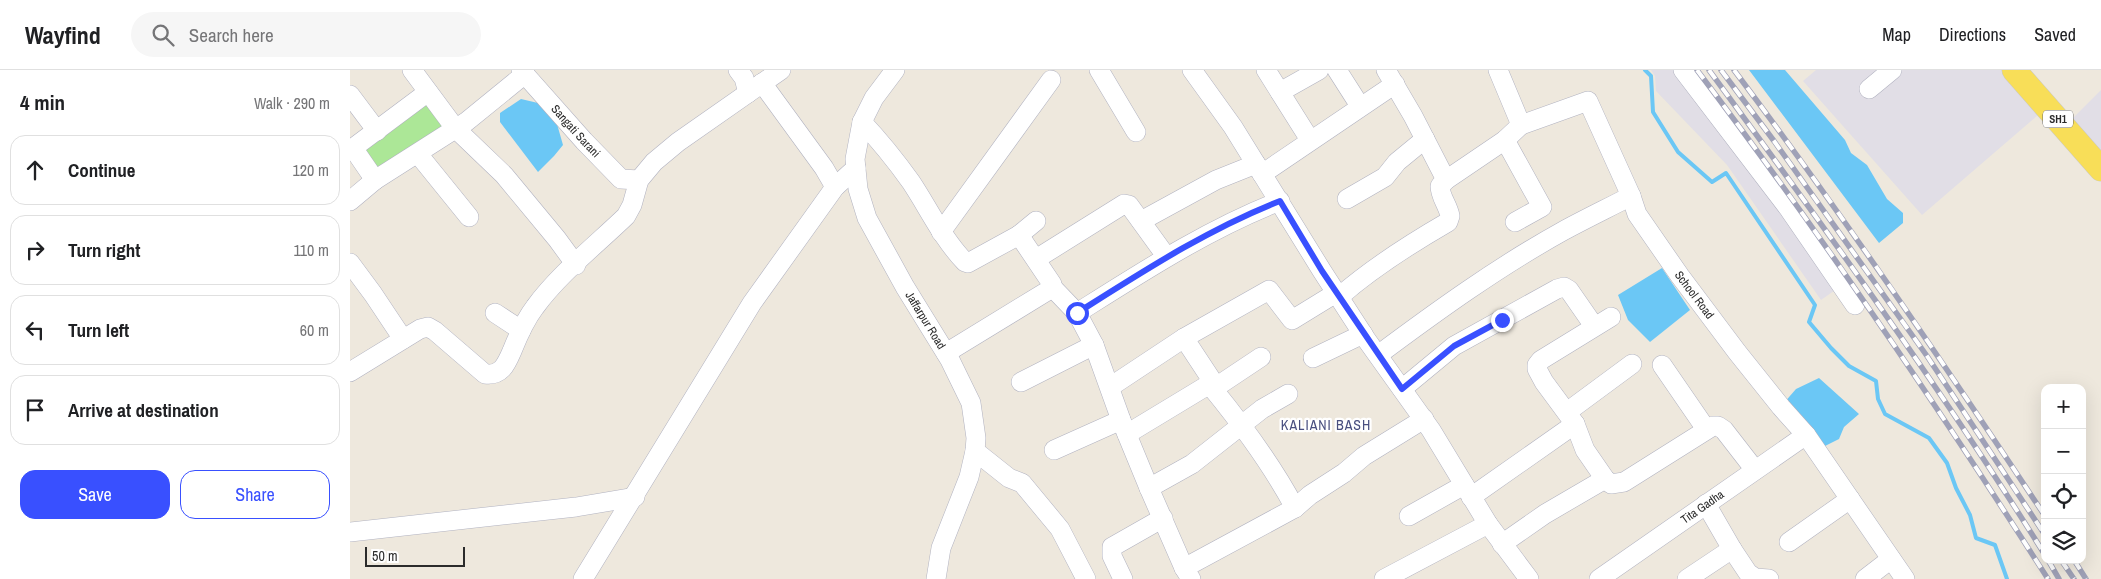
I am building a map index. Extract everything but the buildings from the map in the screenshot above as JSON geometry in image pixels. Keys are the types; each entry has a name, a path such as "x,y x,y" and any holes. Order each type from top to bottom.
{"main road":[{"name":"SH1","path":"2014,70 2101,169"}],"street":[{"path":"412,70 455,128 504,175 576,264"},
{"path":"738,70 824,168 834,187"},
{"path":"350,372 402,339 420,329 428,327 485,374 494,375 500,372 535,307 626,216 632,205 639,180 654,162 678,142 781,70"},
{"name":"Jaffarpur Road","path":"895,70 874,98 862,122 855,159 858,189 866,218 946,354 971,403 976,438 969,477 942,548 936,579"},
{"path":"1099,70 1136,132"},
{"path":"1192,70 1233,127 1363,334 1424,419 1488,524 1529,579"},
{"path":"1266,70 1310,140"},
{"path":"1280,92 1319,70"},
{"path":"1337,70 1360,106"},
{"path":"1110,387 1184,338 1269,290 1292,320 1338,295 1397,253 1448,222 1450,216 1449,208 1440,194 1440,186 1505,140 1521,125 1498,70"},
{"path":"1683,70 1789,209 1855,305"},
{"path":"1869,89 1892,70"},
{"path":"350,200 375,180 466,122 529,73"},
{"name":"Sangati Sarani","path":"529,73 584,141 621,179 639,180"},
{"path":"1141,221 1222,177 1259,169 1310,140 1360,106 1391,77 1446,180"},
{"path":"941,232 1051,80"},
{"path":"375,180 353,148 428,92"},
{"path":"350,95 377,131"},
{"name":"School Road","path":"1521,125 1588,101 1631,196 1637,214 1680,276 1737,352 1806,435 1905,579"},
{"path":"862,122 876,137 910,182 941,232 962,259 968,262 1019,235 1036,221"},
{"path":"1346,200 1385,177 1397,162 1425,139"},
{"path":"1505,140 1542,207 1515,222"},
{"path":"418,154 469,217"},
{"path":"583,579 752,304 834,187 856,168"},
{"path":"1378,355 1429,316 1484,280 1562,232 1631,196"},
{"path":"1077,313 1166,256 1246,214 1280,201"},
{"path":"1036,259 1124,204 1129,205 1166,256"},
{"path":"1019,235 1051,280 1052,287 1077,313 1094,345 1149,488 1188,573 1295,508 1310,494 1344,473 1364,456 1424,419"},
{"path":"350,263 402,339"},
{"path":"946,354 1052,287"},
{"path":"1402,389 1454,346 1564,287 1569,290 1594,326"},
{"path":"496,314 522,330"},
{"path":"1611,317 1594,326 1537,365 1537,370 1544,382 1571,418 1585,450 1605,479 1611,484 1624,482 1706,429 1718,426 1724,430 1755,470"},
{"path":"1313,358 1363,334"},
{"path":"1184,338 1213,386 1274,469 1295,508"},
{"path":"1021,382 1094,345"},
{"path":"1054,450 1124,427 1213,386 1261,357"},
{"path":"1409,516 1467,491 1571,418 1632,364"},
{"path":"1662,365 1706,429"},
{"path":"1149,488 1192,464 1262,409 1288,394"},
{"name":"Tita Gadha","path":"1599,579 1806,435"},
{"path":"975,451 1009,478 1022,483 1060,529 1086,579"},
{"path":"1502,544 1545,514 1605,479"},
{"path":"350,532 576,507 635,497"},
{"path":"1789,542 1850,499"},
{"path":"1706,504 1748,573 1754,578 1769,579"},
{"path":"1123,579 1112,556 1112,547 1163,518"},
{"path":"1384,579 1488,524"},
{"path":"1687,579 1732,549"},
{"path":"1865,579 1891,559"}],"shaded area":[{"path":"1651,70 1679,70 1838,288 1821,300 1727,165 1656,91 1655,76"},
{"path":"1816,70 2008,70 2044,110 1922,215 1803,81"},
{"path":"2101,90 2101,159 2069,122"}],"green space":[{"path":"428,98 450,127 376,179 358,148"}],"water":[{"path":"1749,70 1785,70 1845,140 1851,153 1867,165 1887,199 1903,213 1903,223 1879,243"},
{"path":"521,99 538,103 557,124 563,145 538,172 500,122 500,113"},
{"path":"1662,268 1690,310 1650,342 1628,320 1618,295"},
{"path":"1819,378 1859,414 1844,427 1839,439 1823,447 1783,404 1796,389"}],"waterway":[{"path":"1645,70 1651,76 1653,112 1678,152 1712,182 1726,173 1815,305 1809,322 1849,366 1876,381 1878,399 1885,414 1929,438 1947,463 1956,488 1970,515 1976,538 1995,545 2007,579"}],"railway":[{"path":"1697,70 1833,257 1964,449 2048,579"},
{"path":"1709,70 1924,370 2041,549"},
{"path":"1721,70 1774,141 1927,356 2041,529"},
{"path":"1734,70 1815,180 1893,291 2041,510"},
{"path":"2050,564 2059,579"},
{"path":"2064,564 2074,579"},
{"path":"2077,564 2086,579"}],"district":[{"name":"KALIANI BASH","path":"1326,425"}],"route":[{"path":"1077,313 1166,256 1246,214 1280,201 1366,339 1402,389 1454,346 1502,320"}]}
